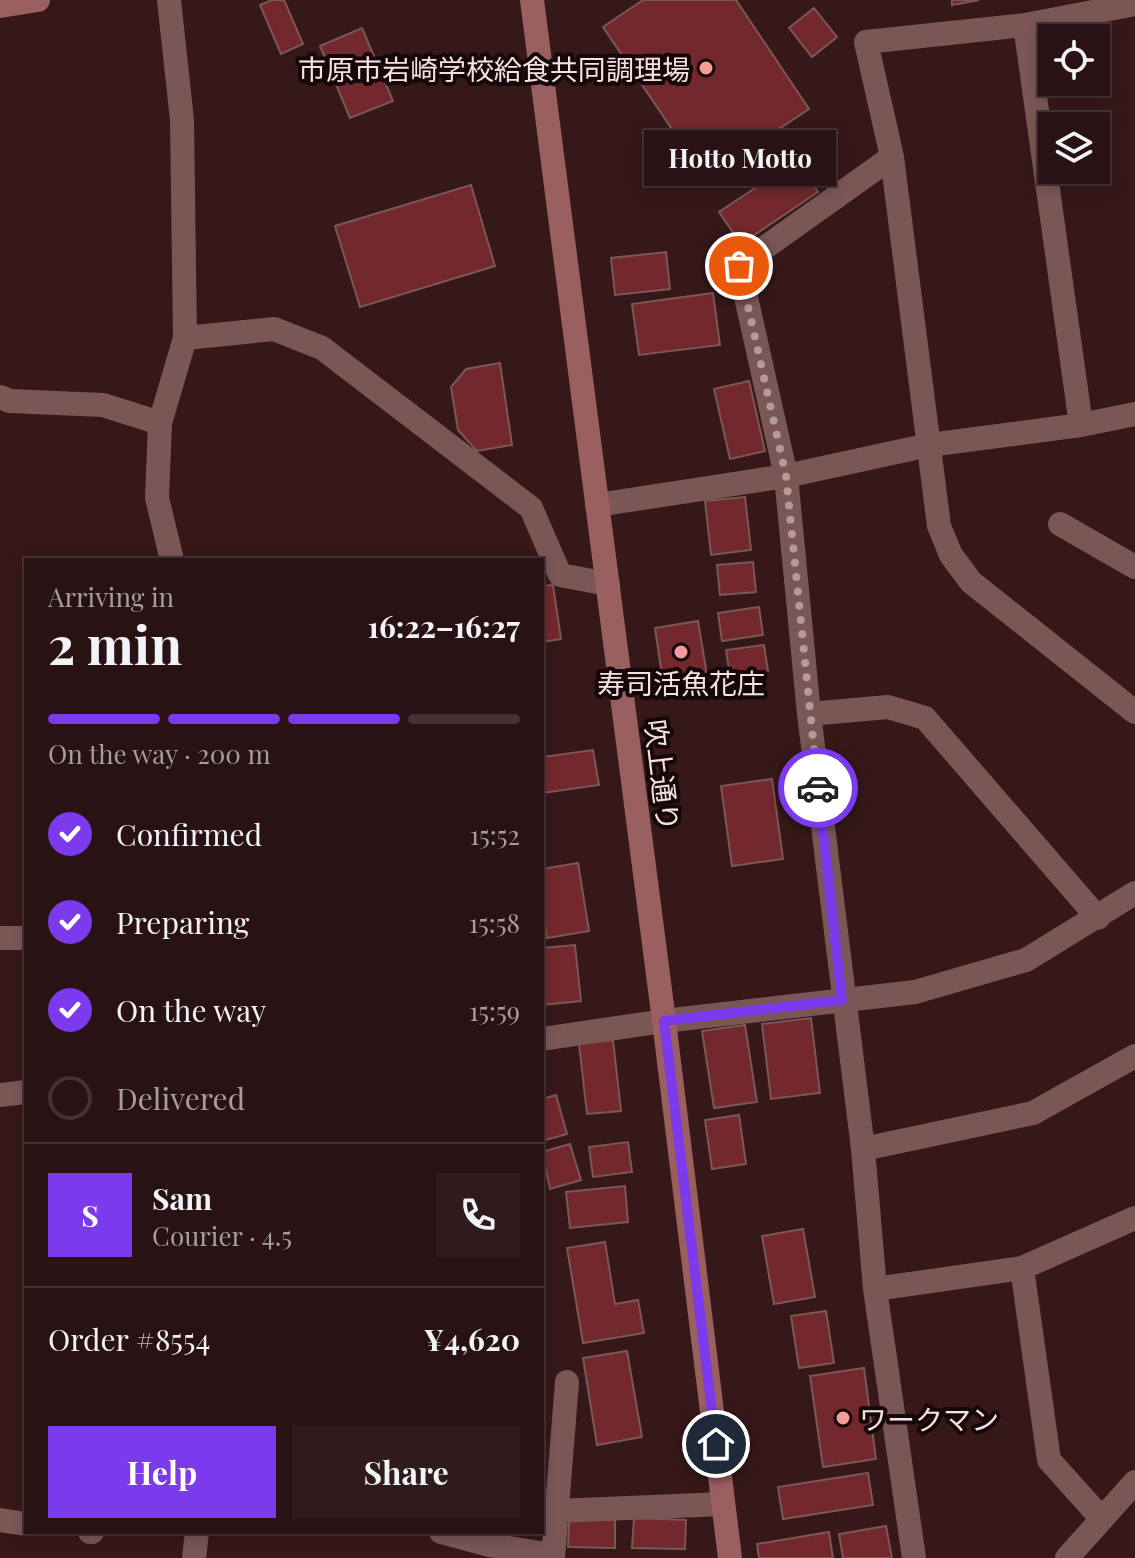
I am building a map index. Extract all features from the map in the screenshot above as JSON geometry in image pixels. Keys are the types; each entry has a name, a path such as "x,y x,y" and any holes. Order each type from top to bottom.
{"street":[{"path":"0,6 38,0"},
{"path":"169,0 182,120 185,338 160,423 157,498 172,558"},
{"name":"吹上通り","path":"532,0 730,1558"},
{"path":"1135,4 1025,25 866,42 892,157 939,526 951,555 971,582 1135,712"},
{"path":"1025,25 1081,425"},
{"path":"892,157 739,266 786,476 809,714 842,1000 863,1149 875,1289 914,1558"},
{"path":"185,338 274,329 322,348 531,508 560,575 608,584"},
{"path":"0,397 10,401 103,405 160,423"},
{"path":"597,505 786,476 929,445 1081,425 1135,414"},
{"path":"1060,524 1135,567"},
{"path":"809,714 888,707 925,718 1098,918"},
{"path":"544,1039 664,1021 915,992 1026,960 1135,893"},
{"path":"0,938 24,938"},
{"path":"863,1149 1033,1113 1135,1056"},
{"path":"0,1095 24,1092"},
{"path":"875,1289 1022,1268 1135,1218"},
{"path":"1022,1268 1049,1460 1102,1519"},
{"path":"448,1534 553,1557 567,1382"},
{"path":"1067,1558 1135,1482"},
{"path":"556,1511 723,1504"},
{"path":"0,1520 24,1524"},
{"path":"194,1558 197,1534"}],"building":[{"path":"272,0 284,0 303,44 281,54 260,5"},
{"name":"市原市岩崎学校給食共同調理場","path":"643,0 736,0 809,109 705,178 603,27"},
{"path":"952,0 979,0 952,5"},
{"path":"814,8 837,37 812,57 789,28"},
{"path":"362,28 393,101 350,118 320,46"},
{"path":"797,160 818,192 741,244 719,212"},
{"path":"471,185 495,266 360,307 335,226"},
{"path":"666,252 670,289 615,295 611,258"},
{"path":"713,293 720,345 639,355 632,304"},
{"path":"500,363 512,445 477,451 458,430 451,387 466,369"},
{"path":"749,381 765,451 730,459 714,389"},
{"path":"745,497 751,550 711,555 705,501"},
{"path":"753,562 756,592 720,595 717,565"},
{"path":"553,585 561,639 544,642 544,586"},
{"path":"759,607 763,635 722,641 718,613"},
{"name":"寿司活魚花庄","path":"698,621 707,675 663,682 655,628"},
{"path":"764,645 768,671 730,676 726,650"},
{"path":"593,750 599,785 544,793 544,757"},
{"path":"772,779 783,859 732,866 721,786"},
{"path":"578,863 589,931 547,938 544,869"},
{"path":"575,945 581,1001 544,1005 544,948"},
{"path":"811,1018 820,1093 771,1099 762,1024"},
{"path":"745,1025 757,1102 714,1108 702,1031"},
{"path":"613,1040 621,1111 587,1114 579,1044"},
{"path":"556,1095 567,1134 544,1140 544,1098"},
{"path":"739,1115 746,1164 712,1169 705,1120"},
{"path":"628,1142 632,1172 593,1177 589,1147"},
{"path":"570,1144 581,1180 550,1189 544,1151"},
{"path":"625,1186 628,1222 570,1228 566,1192"},
{"path":"803,1229 815,1297 774,1304 762,1236"},
{"path":"605,1242 615,1304 638,1300 644,1333 583,1343 567,1248"},
{"path":"826,1311 834,1363 799,1368 791,1316"},
{"path":"627,1351 642,1437 597,1445 583,1358"},
{"name":"ワークマン","path":"864,1368 876,1459 823,1467 810,1376"},
{"path":"868,1473 873,1505 783,1519 778,1487"},
{"path":"634,1518 686,1520 685,1549 632,1548"},
{"path":"569,1519 615,1520 615,1548 568,1547"},
{"path":"886,1526 892,1558 843,1558 839,1534"},
{"path":"829,1532 833,1558 759,1558 757,1544"}],"way so far":[{"path":"739,266 786,476 818,788"}],"place":[{"name":"市原市岩崎学校給食共同調理場","path":"706,68"},
{"name":"Hotto Motto","path":"739,266"},
{"name":"寿司活魚花庄","path":"681,652"},
{"name":"ワークマン","path":"843,1418"}],"route":[{"path":"716,1444 664,1021 842,1000 818,788"}]}
